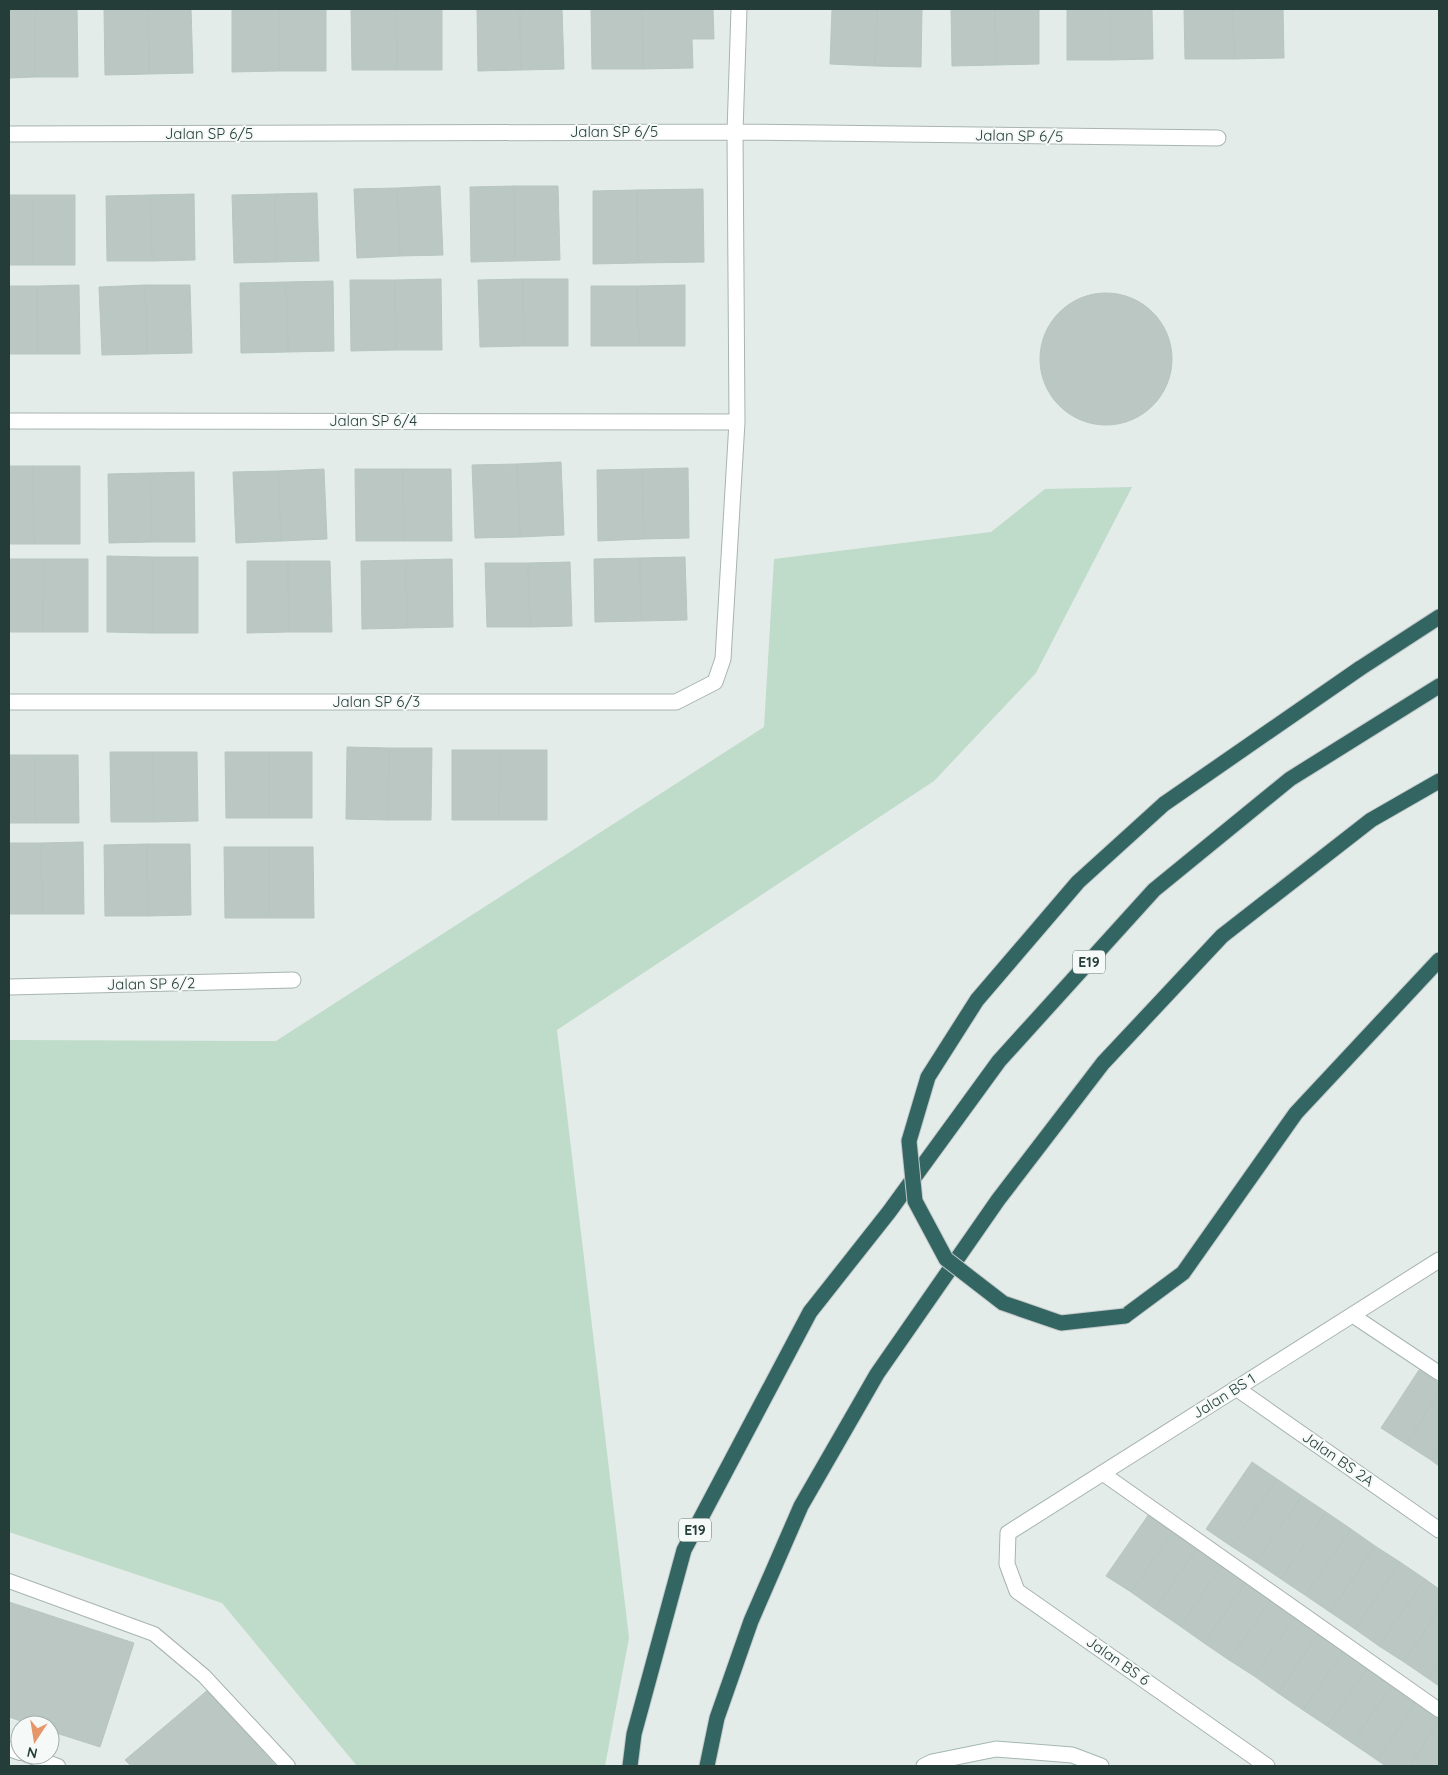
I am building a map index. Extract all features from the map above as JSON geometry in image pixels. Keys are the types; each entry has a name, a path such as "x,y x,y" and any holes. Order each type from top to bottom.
{"highway":[{"path":"1439,617 1358,669 1164,804 1078,882 978,1000 928,1077 908,1141 915,1201 946,1259 1003,1303 1061,1323 1125,1316 1183,1274 1296,1113 1439,960"},
{"name":"E19","path":"630,1766 634,1734 684,1550 810,1312 889,1212 999,1061 1154,890 1290,779 1439,686"},
{"path":"707,1766 717,1718 752,1621 797,1514 877,1374 998,1200 1103,1063 1222,936 1371,820 1439,781"}],"street":[{"name":"Jalan SP 6/3","path":"9,702 676,702 715,682 723,659 738,422 735,132 739,9"},
{"name":"Jalan SP 6/5","path":"9,134 735,132 1218,138"},
{"name":"Jalan SP 6/4","path":"9,421 738,422"},
{"name":"Jalan SP 6/2","path":"9,987 293,980"},
{"name":"Jalan BS 1","path":"1008,1533 1439,1260"},
{"name":"Jalan BS 2A","path":"1236,1388 1439,1530"},
{"name":"Jalan BS 6","path":"1008,1533 1007,1564 1018,1590 1267,1766"},
{"path":"924,1766 932,1762 996,1749 1072,1755 1102,1766"}],"lane":[{"path":"1352,1315 1439,1373"},
{"path":"1102,1473 1439,1710"},
{"path":"9,1581 154,1634 204,1676 288,1766"}],"green space":[{"path":"1132,487 1036,673 934,781 557,1030 629,1638 605,1766 357,1766 222,1603 9,1532 9,1040 276,1041 764,727 774,559 991,532 1045,489"}],"building":[{"path":"9,9 35,9 35,77 9,78"},
{"path":"35,9 77,9 78,77 35,77"},
{"path":"104,9 148,9 149,74 105,75"},
{"path":"148,9 191,9 193,73 149,74"},
{"path":"232,9 279,9 279,71 232,72"},
{"path":"279,9 326,9 326,71 279,71"},
{"path":"351,9 396,9 397,70 352,70"},
{"path":"396,9 442,9 442,70 397,70"},
{"path":"477,9 520,9 521,70 478,71"},
{"path":"520,9 562,9 564,69 521,70"},
{"path":"591,9 642,9 643,69 592,69"},
{"path":"642,9 713,9 714,39 692,39 693,68 643,69"},
{"path":"832,9 877,9 875,66 830,64"},
{"path":"877,9 922,9 921,67 875,66"},
{"path":"951,9 995,9 996,65 952,66"},
{"path":"995,9 1039,9 1039,64 996,65"},
{"path":"1067,9 1110,9 1110,60 1067,60"},
{"path":"1110,9 1152,9 1153,59 1110,60"},
{"path":"1184,9 1233,9 1234,59 1185,59"},
{"path":"1233,9 1283,9 1284,58 1234,59"},
{"path":"440,186 443,255 400,256 397,188"},
{"path":"514,186 515,261 471,262 470,187"},
{"path":"514,186 558,186 560,260 515,261"},
{"path":"397,188 400,256 357,258 354,189"},
{"path":"703,189 704,262 638,263 637,190"},
{"path":"637,190 638,263 593,264 593,191"},
{"path":"317,193 319,261 276,262 275,194"},
{"path":"194,194 195,260 152,261 150,195"},
{"path":"275,194 276,262 234,263 232,195"},
{"path":"9,195 32,195 32,265 9,265"},
{"path":"32,195 75,195 75,265 32,265"},
{"path":"150,195 152,261 107,261 106,196"},
{"path":"441,279 442,350 396,350 395,280"},
{"path":"523,279 524,346 480,347 478,280"},
{"path":"523,279 568,279 568,346 524,346"},
{"path":"350,280 395,280 396,350 351,351"},
{"path":"333,281 334,351 288,352 286,282"},
{"path":"286,282 288,352 241,353 240,283"},
{"path":"79,285 80,354 38,354 37,286"},
{"path":"145,285 147,354 102,355 99,287"},
{"path":"145,285 190,285 192,353 147,354"},
{"path":"685,285 685,346 639,346 637,286"},
{"path":"9,286 37,286 38,354 9,354"},
{"path":"591,286 637,286 639,346 591,346"},
{"path":"1106,293 1119,294 1131,298 1153,312 1167,334 1171,346 1171,372 1167,384 1153,406 1131,420 1119,424 1106,425 1093,424 1081,420 1059,406 1045,384 1041,372 1040,359 1041,346 1045,334 1059,312 1081,298 1093,294"},
{"path":"561,462 564,535 520,537 517,464"},
{"path":"517,464 520,537 475,538 472,465"},
{"path":"9,466 33,466 34,544 9,544"},
{"path":"33,466 80,466 80,544 34,544"},
{"path":"688,468 689,538 644,539 642,469"},
{"path":"324,469 327,539 281,541 278,471"},
{"path":"355,469 403,469 404,541 356,541"},
{"path":"403,469 451,469 452,541 404,541"},
{"path":"642,469 644,539 598,541 597,470"},
{"path":"278,471 281,541 236,543 233,472"},
{"path":"194,472 195,542 152,542 150,473"},
{"path":"150,473 152,542 109,543 108,474"},
{"path":"107,556 152,557 152,633 107,632"},
{"path":"152,557 198,557 198,633 152,633"},
{"path":"685,557 687,620 641,621 640,558"},
{"path":"640,558 641,621 595,622 594,559"},
{"path":"9,559 44,559 43,632 9,632"},
{"path":"44,559 88,559 88,632 43,632"},
{"path":"452,559 453,627 407,628 406,560"},
{"path":"406,560 407,628 362,629 361,561"},
{"path":"247,561 288,561 289,632 247,633"},
{"path":"288,561 330,561 332,632 289,632"},
{"path":"570,562 572,626 530,627 528,563"},
{"path":"485,563 528,563 530,627 487,627"},
{"path":"347,747 389,748 388,820 346,819"},
{"path":"389,748 432,748 431,820 388,820"},
{"path":"452,750 500,750 499,820 452,820"},
{"path":"500,750 547,750 547,820 499,820"},
{"path":"110,752 153,752 154,822 111,822"},
{"path":"153,752 197,752 198,821 154,822"},
{"path":"225,752 269,752 269,818 226,818"},
{"path":"269,752 312,752 312,818 269,818"},
{"path":"9,755 35,755 35,823 9,823"},
{"path":"35,755 78,755 79,823 35,823"},
{"path":"83,842 84,914 42,914 41,843"},
{"path":"9,843 41,843 42,914 9,914"},
{"path":"147,844 148,916 105,916 104,845"},
{"path":"147,844 190,844 191,915 148,916"},
{"path":"224,847 269,847 269,918 225,918"},
{"path":"269,847 313,847 314,918 269,918"},
{"path":"1419,1370 1439,1383 1439,1393 1406,1444 1381,1428"},
{"path":"1439,1393 1439,1448 1431,1460 1406,1444"},
{"path":"1439,1448 1439,1466 1431,1460"},
{"path":"1252,1462 1277,1479 1231,1546 1206,1529"},
{"path":"1277,1479 1302,1496 1256,1562 1231,1546"},
{"path":"1302,1496 1326,1512 1281,1579 1256,1562"},
{"path":"1326,1512 1351,1529 1305,1595 1281,1579"},
{"path":"1149,1514 1173,1531 1131,1592 1106,1576"},
{"path":"1351,1529 1375,1546 1330,1612 1305,1595"},
{"path":"1173,1531 1198,1547 1155,1609 1131,1592"},
{"path":"1375,1546 1400,1562 1355,1629 1330,1612"},
{"path":"1198,1547 1223,1564 1180,1626 1155,1609"},
{"path":"1400,1562 1425,1579 1379,1646 1355,1629"},
{"path":"1223,1564 1247,1581 1204,1643 1180,1626"},
{"path":"1425,1579 1439,1589 1439,1610 1404,1662 1379,1646"},
{"path":"1247,1581 1272,1598 1229,1660 1204,1643"},
{"path":"1272,1598 1296,1615 1254,1676 1229,1660"},
{"path":"9,1602 134,1643 100,1747 60,1734 60,1715 10,1715 9,1717"},
{"path":"1439,1610 1439,1663 1429,1679 1404,1662"},
{"path":"1296,1615 1320,1631 1278,1693 1254,1676"},
{"path":"1320,1631 1345,1648 1303,1710 1278,1693"},
{"path":"1345,1648 1370,1665 1327,1726 1303,1710"},
{"path":"1439,1663 1439,1686 1429,1679"},
{"path":"1370,1665 1394,1682 1352,1743 1327,1726"},
{"path":"1394,1682 1419,1698 1377,1760 1352,1743"},
{"path":"209,1689 276,1766 131,1766 125,1760"},
{"path":"1419,1698 1439,1713 1439,1722 1409,1766 1386,1766 1377,1760"},
{"path":"1439,1722 1439,1766 1409,1766"}]}
